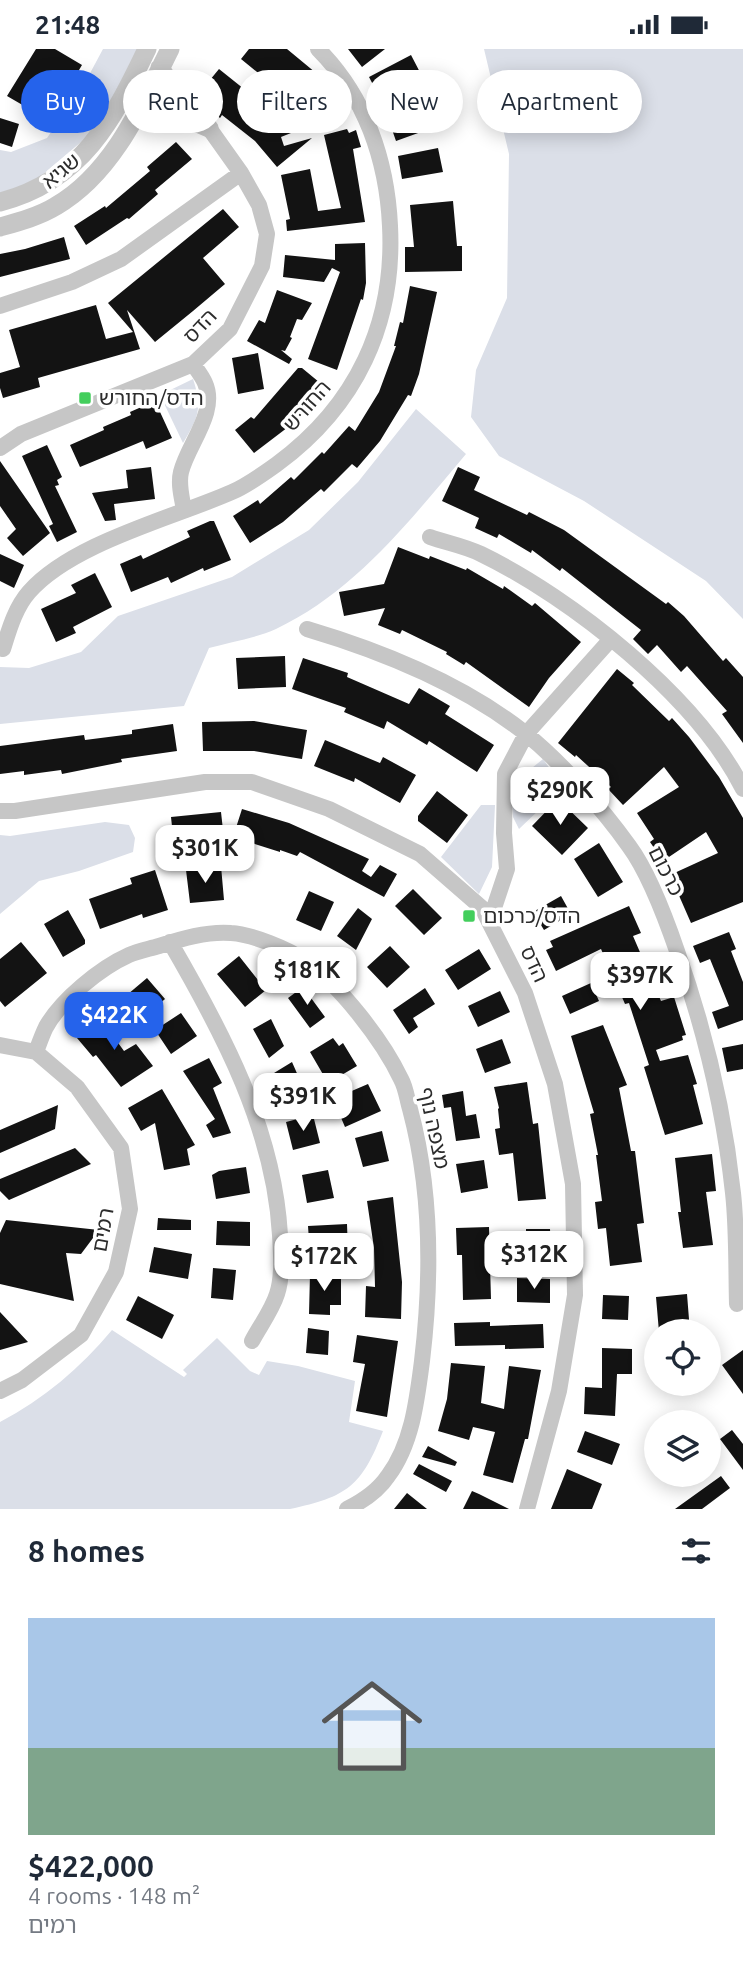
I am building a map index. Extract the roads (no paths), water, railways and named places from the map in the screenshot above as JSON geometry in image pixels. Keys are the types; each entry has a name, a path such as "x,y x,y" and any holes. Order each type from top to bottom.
{"street":[{"name":"שגיא","path":"137,70 147,49"},
{"name":"שגיא","path":"160,68 170,49"},
{"name":"החורש","path":"3,649 12,619 28,593 50,573 105,543 235,491 260,476 298,448 341,402 358,376 375,339 387,296 391,253 385,176 375,140 355,99 337,68 318,49"},
{"name":"שגיא","path":"0,202 46,185 71,169 99,136 123,95"},
{"name":"שגיא","path":"0,227 55,207 82,188 115,150 125,133"},
{"name":"הדס","path":"0,448 21,434 193,364 230,329 262,267 267,234 259,205 241,173 213,133"},
{"path":"0,306 72,282 121,259 241,173"},
{"path":"184,510 180,473 207,410 209,397 205,383 193,364"},
{"path":"430,537 479,553 541,588 611,639 654,676 696,719 743,789"},
{"name":"כרכום","path":"307,629 343,640 429,676 480,702 526,734 581,787 630,847 664,914 698,1012 721,1107 733,1195 737,1304"},
{"path":"490,920 507,869 504,833 505,774 526,734 611,639"},
{"name":"הדס","path":"0,811 15,811 205,782 252,782 329,809 420,854 482,908 525,993 555,1084 573,1184 575,1295 559,1391 527,1509"},
{"name":"מצפה נוף","path":"36,1052 46,1027 66,1002 93,977 128,955 201,935 232,933 268,943 304,960 332,985 366,1023 402,1080 418,1141 426,1200 429,1271 426,1329 417,1405 402,1450 388,1477 366,1499 347,1509"},
{"path":"170,942 210,1011 258,1120 278,1205 281,1254 278,1293 252,1341"},
{"name":"רמים","path":"0,1045 36,1052 77,1087 121,1148 131,1209 116,1272 80,1335 22,1380 0,1391"}],"place":[{"name":"הדס/החורש","path":"85,398"},
{"name":"הדס/כרכום","path":"469,916"}]}
